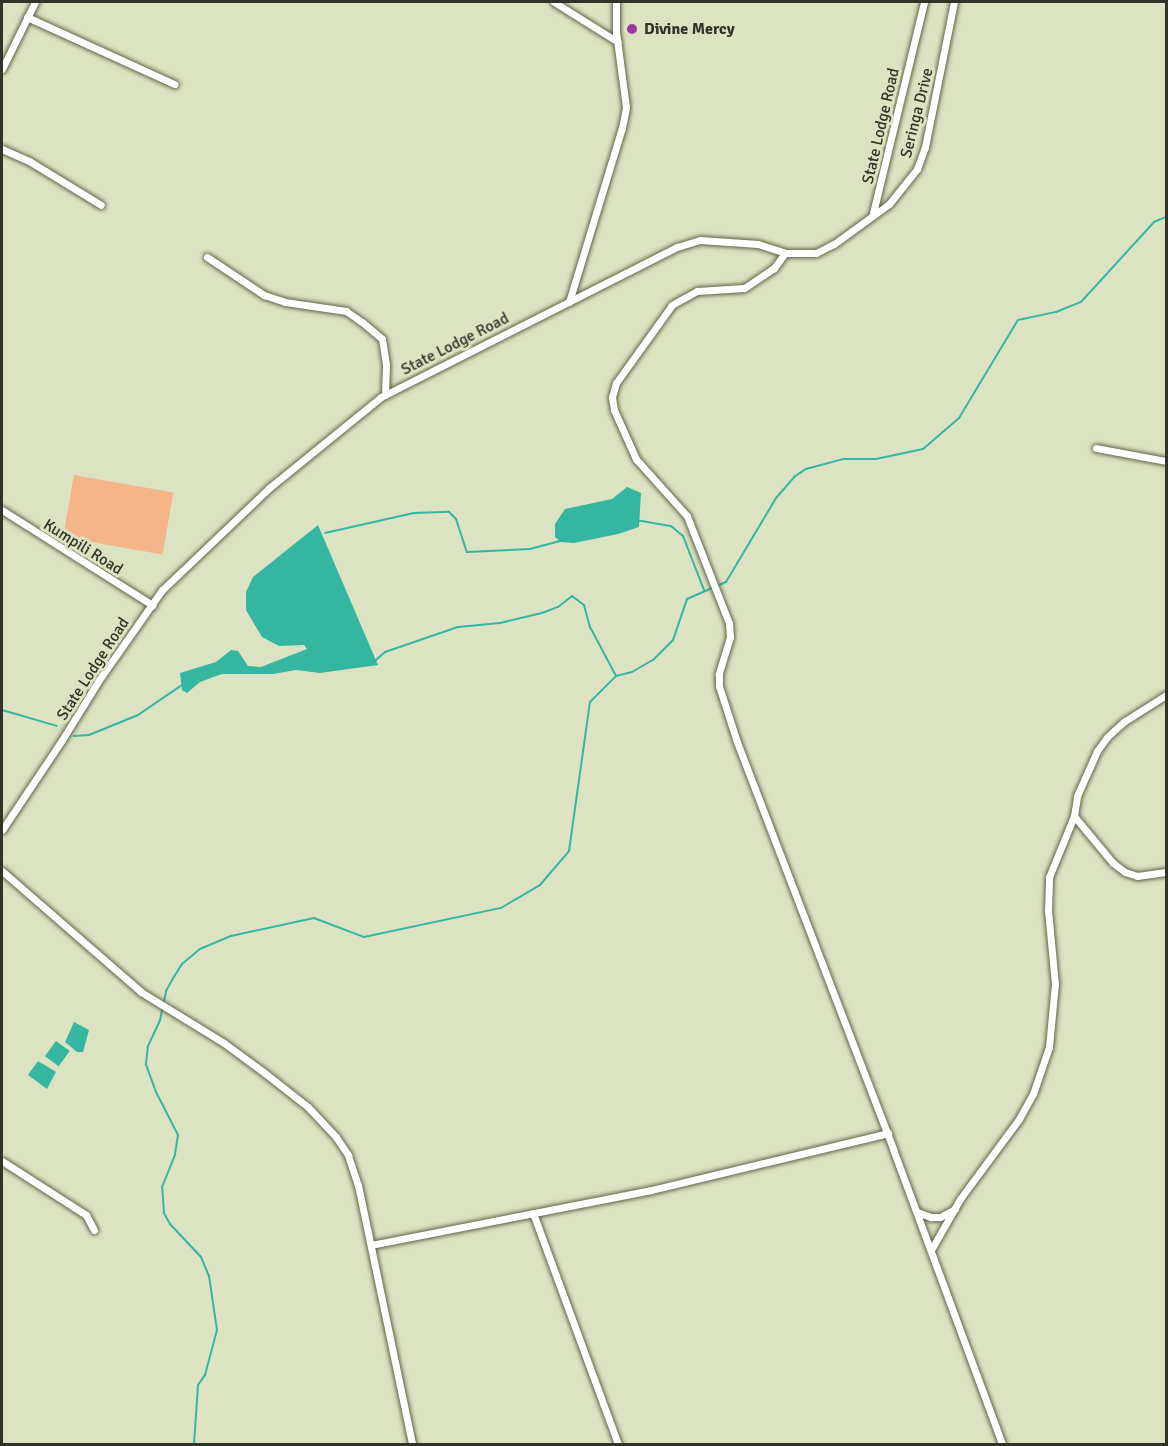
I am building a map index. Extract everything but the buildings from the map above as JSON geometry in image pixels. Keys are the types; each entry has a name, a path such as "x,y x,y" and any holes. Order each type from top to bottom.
{"street":[{"path":"2,69 35,2"},
{"path":"554,2 618,42"},
{"path":"568,302 622,128 626,107 618,42 616,2"},
{"name":"State Lodge Road","path":"2,830 99,680 162,590 269,488 385,395 639,264 677,247 700,240 758,244 784,253 816,253 834,244 873,213 924,2"},
{"name":"Seringa Drive","path":"873,213 901,192 917,170 931,123 954,2"},
{"path":"27,17 174,84"},
{"path":"2,149 29,161 101,205"},
{"path":"784,253 774,268 744,288 697,291 678,300 660,319 616,383 613,391 615,415 629,446 687,516 712,580 731,631 719,674 719,686 738,742 888,1133 1002,1444"},
{"path":"207,257 264,295 285,302 346,311 362,322 381,339 386,365 385,395"},
{"path":"1096,448 1167,461"},
{"name":"Kumpili Road","path":"2,510 152,605"},
{"path":"931,1250 955,1209 1019,1119 1033,1094 1049,1047 1054,984 1048,910 1049,877 1074,816 1077,796 1089,767 1107,737 1125,721 1167,695"},
{"path":"1074,816 1113,863 1125,872 1137,876 1167,872"},
{"path":"2,871 99,957 157,1003 241,1055 326,1124 348,1155 371,1245 412,1444"},
{"path":"371,1245 651,1190 888,1133"},
{"path":"2,1161 86,1215 94,1230"},
{"path":"916,1212 931,1217 940,1216 955,1209"},
{"path":"533,1214 618,1444"}],"shaded area":[{"path":"74,475 173,493 163,555 63,537"}],"water":[{"path":"627,487 641,493 639,527 574,543 561,542 555,537 555,524 565,509 612,499"},
{"path":"318,525 378,665 320,673 296,670 273,674 222,674 200,682 187,693 182,690 180,673 216,662 231,650 238,651 248,666 261,667 307,649 304,645 279,646 262,637 246,610 246,592 253,577"},
{"path":"74,1022 89,1030 83,1052 77,1052 65,1042"},
{"path":"56,1041 70,1051 59,1066 45,1056"},
{"path":"38,1061 56,1072 47,1089 28,1075"}],"waterway":[{"path":"376,660 385,652 458,627 500,623 542,613 558,607 572,596 584,605 590,627 616,676 632,672 653,660 673,640 687,599 726,582 776,498 794,477 806,469 844,459 876,459 923,449 959,418 1018,320 1056,312 1081,302 1154,222 1166,217"},
{"path":"325,533 414,513 449,512 456,519 467,552 530,549 560,541"},
{"path":"636,520 671,526 683,536 704,590"},
{"path":"194,1444 198,1385 205,1375 217,1330 209,1276 201,1257 170,1224 164,1213 162,1187 175,1154 178,1135 156,1092 146,1064 148,1046 160,1020 166,991 172,980 182,964 200,949 231,936 314,918 364,937 501,908 540,885 569,851 590,702 616,676"},
{"path":"74,736 89,735 138,715 182,685"},
{"path":"2,710 57,726"}],"place":[{"name":"Divine Mercy","path":"632,29"}]}
